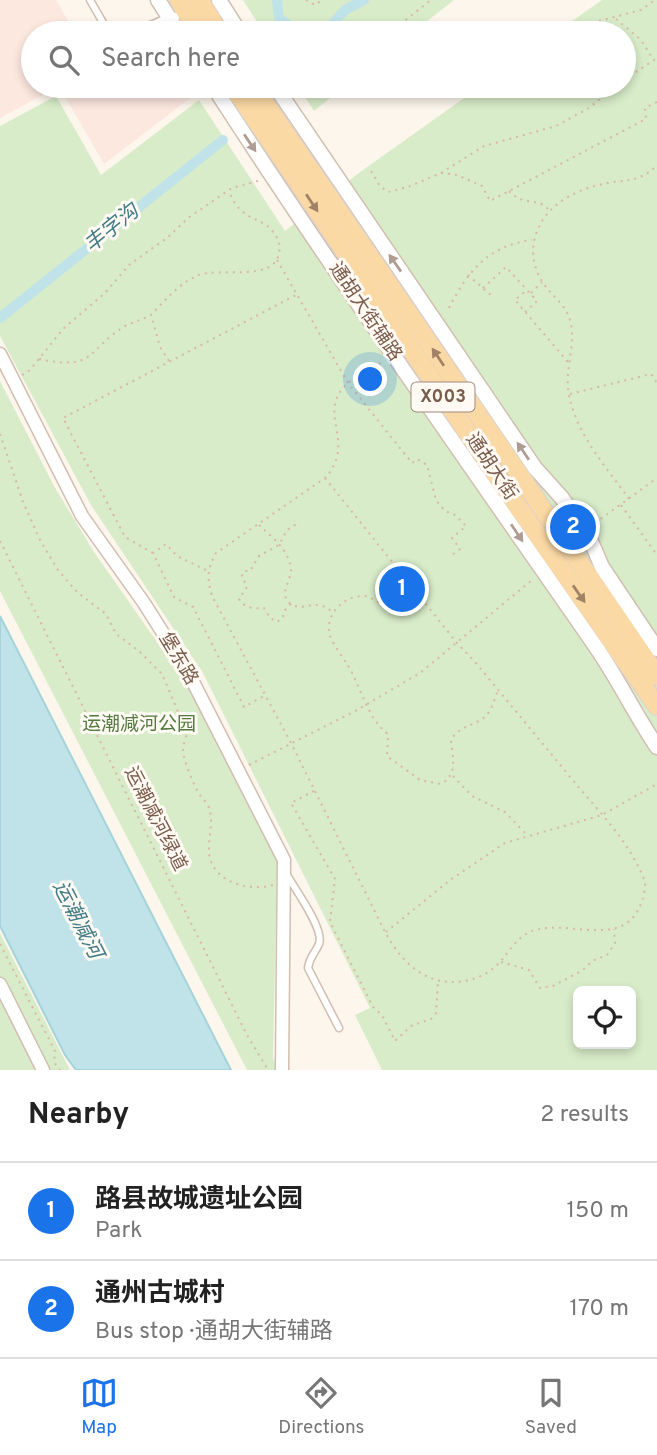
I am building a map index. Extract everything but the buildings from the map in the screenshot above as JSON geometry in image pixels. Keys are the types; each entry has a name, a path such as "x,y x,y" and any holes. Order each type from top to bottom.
{"main road":[{"path":"198,4 211,21"},
{"name":"通胡大街","path":"241,98 475,444 657,706"},
{"name":"通胡大街","path":"261,98 657,676"}],"street":[{"path":"158,0 172,21"},
{"path":"198,4 223,21"},
{"name":"通胡大街辅路","path":"221,98 394,355 598,650 657,747"},
{"path":"283,98 535,468 562,498 590,540 602,567 657,649"},
{"name":"堡东路","path":"0,354 82,516 144,603 190,676 284,860 282,1070"},
{"path":"0,984 43,1070"}],"lane":[{"path":"90,0 102,21"},
{"path":"160,21 198,4"},
{"path":"284,877 320,932 320,943 310,957 308,968 339,1028"}],"path":[{"path":"306,0 314,5 322,0"},
{"path":"404,21 431,0"},
{"path":"599,21 615,19 641,10 655,0"},
{"path":"636,36 655,58 636,71"},
{"path":"371,172 380,186 388,192 408,187 441,173 485,146 556,126 601,98"},
{"path":"441,173 457,175 482,186 490,201 646,119 645,108 657,102"},
{"path":"629,499 582,430 573,411 570,394 569,363 573,340 570,321 559,300 542,282 536,267 533,240 550,211 578,192 599,185 634,181 647,175 657,165"},
{"path":"14,381 30,370 63,329 105,293 129,265 228,190 265,179"},
{"path":"228,190 233,204 244,215 265,224 279,241 277,260 348,383 412,463 417,458 427,465 436,500 445,512 455,514 466,526 452,538 460,549 452,555"},
{"path":"509,191 522,201 544,204 550,211"},
{"path":"449,308 468,275 497,250 517,242 533,240"},
{"path":"38,359 78,363 92,356 127,325 151,315 181,285 198,275 214,271 249,272 270,268 277,260"},
{"path":"484,288 506,267 537,301 525,312"},
{"path":"468,275 493,297"},
{"path":"530,293 542,282"},
{"path":"527,290 515,300 569,363"},
{"path":"265,695 244,707 193,607 174,597 152,553 125,537 63,418 296,295"},
{"path":"151,315 160,348 169,362"},
{"path":"325,478 457,643 602,815 638,864 646,884 637,911 627,921 614,929 588,932 550,928 535,930 522,935 485,975 470,980 439,981 418,973 407,965 396,953 291,743 212,596 207,581 208,566 216,553 325,478 334,468 339,456 340,442 334,415 335,403 341,391 348,383 394,355"},
{"path":"570,394 651,374 657,383"},
{"path":"0,434 23,502 41,542 58,570 77,592 106,614 116,634 162,674 187,733 183,749 190,774 209,807 212,831 209,853 217,871 229,881 259,889 284,877"},
{"path":"588,528 657,478"},
{"path":"621,505 657,555"},
{"path":"291,604 277,622 270,618 264,608 253,609 243,605 239,599 247,587 242,576 244,571 250,572 259,556 279,545 287,530 300,522"},
{"path":"258,523 289,560 291,570 285,597 291,604 301,607 320,605 334,612"},
{"name":"运潮减河绿道","path":"0,541 247,1035 268,1070"},
{"path":"152,553 166,544 177,555 208,571"},
{"path":"238,771 367,704 420,673 536,577"},
{"path":"419,596 399,606 389,606 367,596 356,596 338,606 329,629 378,727 388,734 387,756 420,779 441,784 450,779 453,760 451,739 463,727 482,719 490,711 498,690"},
{"path":"452,775 472,796 505,812 528,835"},
{"path":"385,932 473,863 505,844 602,815 657,784"},
{"path":"314,790 291,803 335,879 330,922 373,1007 382,1015 395,1041 411,1026 431,1018 436,1013 439,981"},
{"path":"500,961 529,970 540,988 545,989 583,970 592,961 607,956 615,943 614,929"},
{"path":"0,944 55,1051 54,1062 60,1070"}],"shaded area":[{"path":"0,0 56,0 68,21 21,21 21,98 37,98 0,118"},
{"path":"66,98 190,98 104,164"}],"green space":[{"path":"243,0 454,0 427,21 256,21"},
{"path":"602,0 657,0 657,1070 382,1070 355,1015 370,1008 203,673 91,505 0,336 0,126 52,98 57,98 101,175 199,100 285,231 356,175 464,98 636,98 636,21 572,21"},
{"path":"306,98 330,98 314,111"},
{"name":"运潮减河公园","path":"0,381 54,486 94,552 192,692 277,861 273,1059 278,1070 247,1070 0,591"},
{"path":"0,933 70,1070 0,1070"}],"water":[{"name":"运潮减河","path":"0,616 231,1070 76,1070 65,1055 0,926"}],"waterway":[{"path":"277,0 279,18 283,21"},
{"name":"丰字沟","path":"335,21 345,10 364,0"},
{"name":"丰字沟","path":"0,318 223,140"}],"place":[{"name":"通州古城村","path":"573,527"},
{"name":"路县故城遗址公园","path":"402,589"}]}
